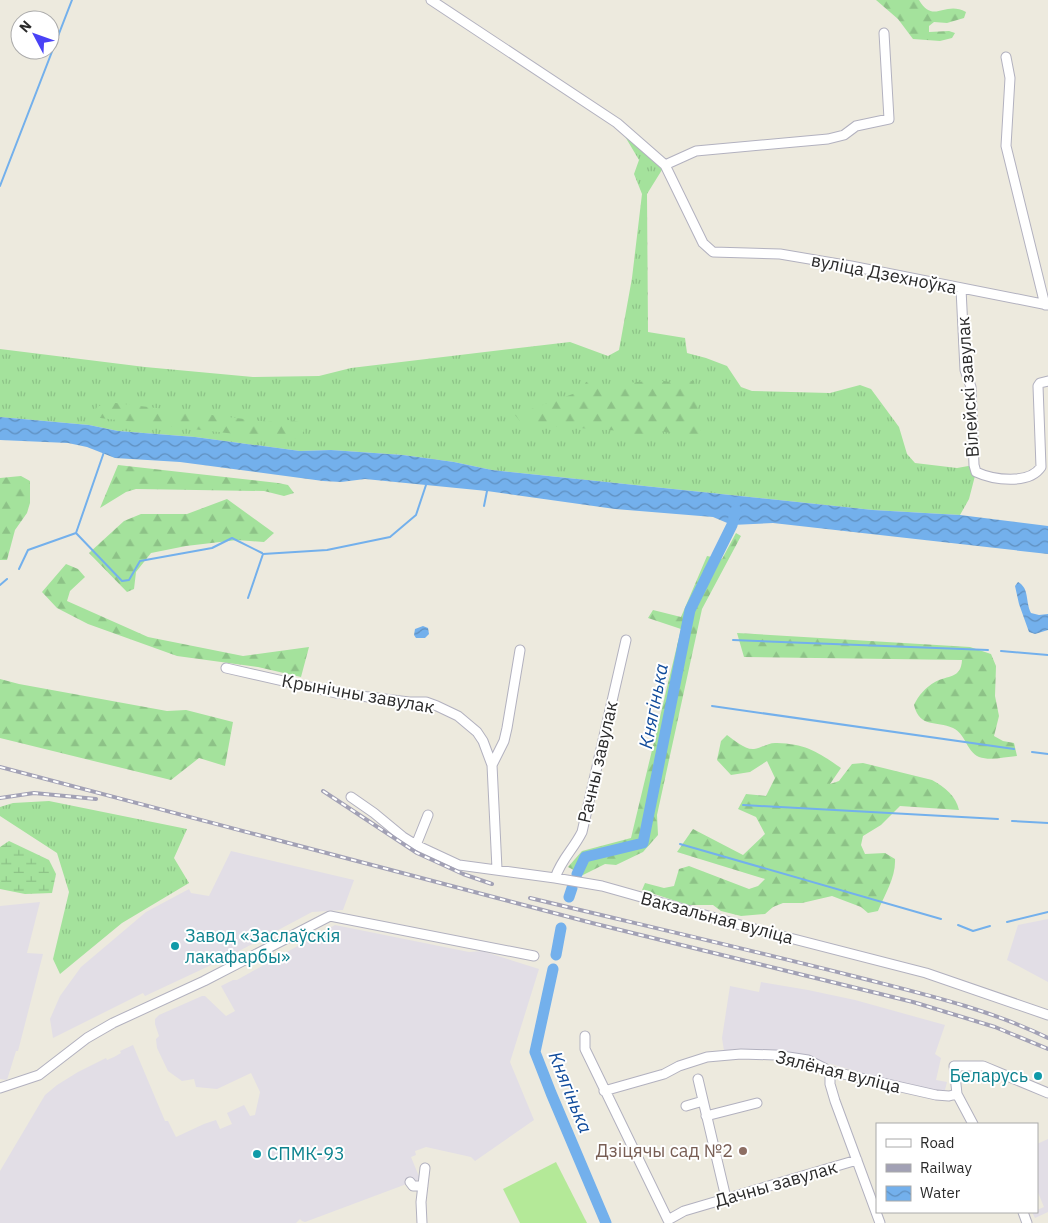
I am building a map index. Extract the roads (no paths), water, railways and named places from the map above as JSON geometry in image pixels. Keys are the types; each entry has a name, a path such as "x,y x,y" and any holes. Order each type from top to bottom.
{"street":[{"path":"431,0 617,124 665,165 696,151 828,139 844,135 856,126 889,119 884,33"},
{"path":"1006,57 1010,78 1006,146 1047,305"},
{"name":"вуліца Дзехноўка","path":"665,165 703,243 713,252 780,254 1047,305"},
{"name":"Вілейскі завулак","path":"961,288 965,370 972,387 974,465 976,472 1002,480 1023,478 1037,473 1041,467 1038,386 1040,383 1048,381"},
{"name":"Рачны завулак","path":"555,878 560,864 582,832 626,640"},
{"path":"497,869 492,765 504,741 520,650"},
{"name":"Крынічны завулак","path":"226,668 336,693 409,702 426,702 437,706 458,716 477,732 483,741 492,765"},
{"name":"Вакзальная вуліца","path":"351,797 403,837 459,865 497,869 602,886 751,928 926,973 1048,1015"},
{"path":"416,845 428,815"},
{"path":"0,1088 40,1075 87,1038 113,1023 204,982 330,916 534,956"},
{"path":"585,1036 585,1049 604,1091"},
{"name":"Зялёная вуліца","path":"604,1091 664,1074 679,1066 707,1057 741,1054 775,1055 808,1060 830,1071 936,1095 949,1096 957,1094"},
{"path":"972,1123 957,1094 954,1066 983,1066 1048,1093"},
{"path":"830,1071 830,1084 876,1212"},
{"path":"698,1079 726,1198"},
{"name":"Дачны завулак","path":"604,1091 668,1220 684,1211 857,1160"},
{"path":"686,1106 703,1101"},
{"path":"706,1116 757,1103"},
{"path":"422,1223 421,1202 425,1168"},
{"path":"410,1182 413,1186 424,1186"}],"water":[{"path":"0,417 89,425 118,431 195,437 300,451 331,450 403,455 454,462 492,470 873,510 960,515 1048,526 1048,554 773,523 732,525 713,517 615,509 487,491 365,479 341,482 323,481 180,462 115,458 87,447 68,443 0,440"},
{"path":"1018,582 1026,592 1031,613 1039,615 1048,614 1048,630 1035,634 1029,632 1015,586"},
{"path":"423,626 428,628 429,634 425,638 416,638 414,635 415,629"}],"waterway":[{"path":"0,186 72,0"},
{"path":"19,569 28,550 76,533 104,452"},
{"path":"248,598 263,554 327,550 390,537 416,515 426,485"},
{"path":"484,506 487,491"},
{"name":"Княгінька","path":"577,874 585,857 643,843 690,610 732,525 736,510"},
{"path":"76,533 122,581 129,580 140,561 212,548 232,538 262,553"},
{"path":"0,585 7,579"},
{"path":"733,640 988,650"},
{"path":"1001,651 1048,655"},
{"path":"712,706 1014,749"},
{"path":"1032,752 1048,754"},
{"path":"743,805 998,819"},
{"path":"1012,821 1048,823"},
{"path":"680,844 941,919"},
{"name":"Княгінька","path":"569,897 572,888"},
{"path":"1007,922 1048,912"},
{"path":"958,925 973,931 990,926"},
{"name":"Княгінька","path":"556,955 561,928"},
{"name":"Княгінька","path":"553,969 535,1052 606,1223"}],"railway":[{"path":"0,767 592,923 913,1002 995,1027 1048,1049"},
{"path":"323,791 417,853 463,874 492,884"},
{"path":"0,798 34,793 96,799"},
{"path":"530,898 928,995 1001,1018 1048,1038"}],"place":[{"name":"Завод «Заслаўскія лакафарбы»","path":"175,946"},
{"name":"Беларусь","path":"1038,1076"},
{"name":"Дзіцячы сад №2","path":"743,1151"},
{"name":"СПМК-93","path":"257,1154"}]}
